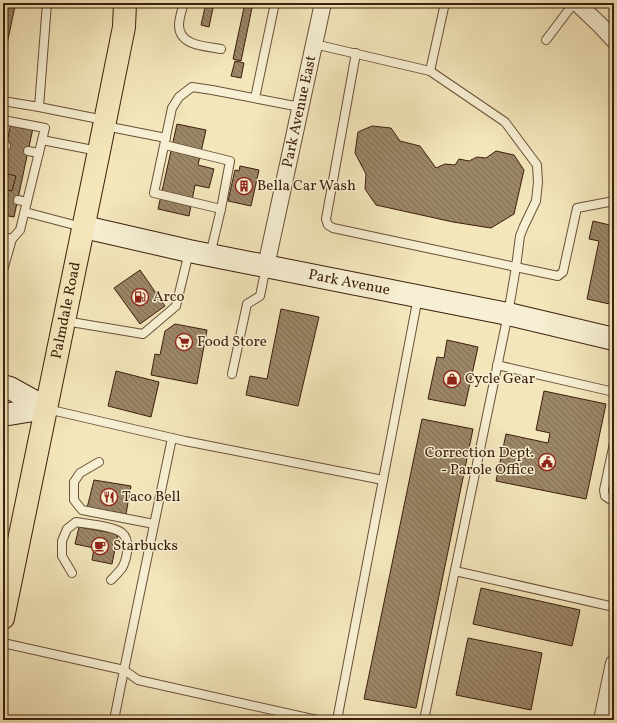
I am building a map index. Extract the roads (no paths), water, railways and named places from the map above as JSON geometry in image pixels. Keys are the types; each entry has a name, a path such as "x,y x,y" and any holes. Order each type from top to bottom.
{"highway":[{"name":"Palmdale Road","path":"3,618 105,123 124,26 125,3"},
{"path":"124,26 130,3"}],"street":[{"name":"Park Avenue East","path":"266,266 323,3"},
{"path":"580,4 614,40"},
{"name":"Park Avenue","path":"84,227 189,251 508,314 614,339"},
{"path":"3,386 10,388 46,408"},
{"path":"3,415 46,408"},
{"path":"602,720 612,680 614,663"}],"lane":[{"path":"39,107 47,3"},
{"path":"184,3 179,23 180,31 184,38 191,43 221,49"},
{"path":"255,98 275,3"},
{"path":"430,71 445,3"},
{"path":"546,40 580,4"},
{"path":"314,44 430,71 505,122 537,165 538,182 536,201 520,236 508,314 424,720"},
{"path":"356,53 326,220 328,225 333,228 558,276 563,272 576,208 614,201"},
{"path":"221,209 154,193 172,108 179,97 192,87 300,107"},
{"path":"3,101 39,107 105,123 230,161 210,255"},
{"path":"3,120 45,128 20,230 12,239 3,270"},
{"path":"42,140 99,151"},
{"path":"28,151 39,153"},
{"path":"18,200 27,202"},
{"path":"25,212 84,227"},
{"path":"3,237 12,239"},
{"path":"64,321 143,334 176,306 189,251"},
{"path":"232,374 247,304 260,296 266,266"},
{"path":"337,720 418,297"},
{"path":"497,365 614,392"},
{"path":"46,408 172,438 383,480"},
{"path":"114,720 172,438"},
{"path":"614,443 604,490 605,496 614,502"},
{"path":"99,462 80,473 74,482 74,500 82,510 154,524"},
{"path":"72,573 62,556 62,541 67,529 76,522 114,529 123,533 128,542 126,558 122,569 111,580"},
{"path":"455,571 614,607"},
{"path":"3,643 124,670 138,680 318,720"}],"place":[{"name":"Bella Car Wash","path":"244,186"},
{"name":"Arco","path":"140,297"},
{"name":"Food Store","path":"184,342"},
{"name":"Cycle Gear","path":"452,379"},
{"name":"Correction Dept. - Parole Office","path":"547,462"},
{"name":"Taco Bell","path":"109,497"},
{"name":"Starbucks","path":"100,546"}]}
